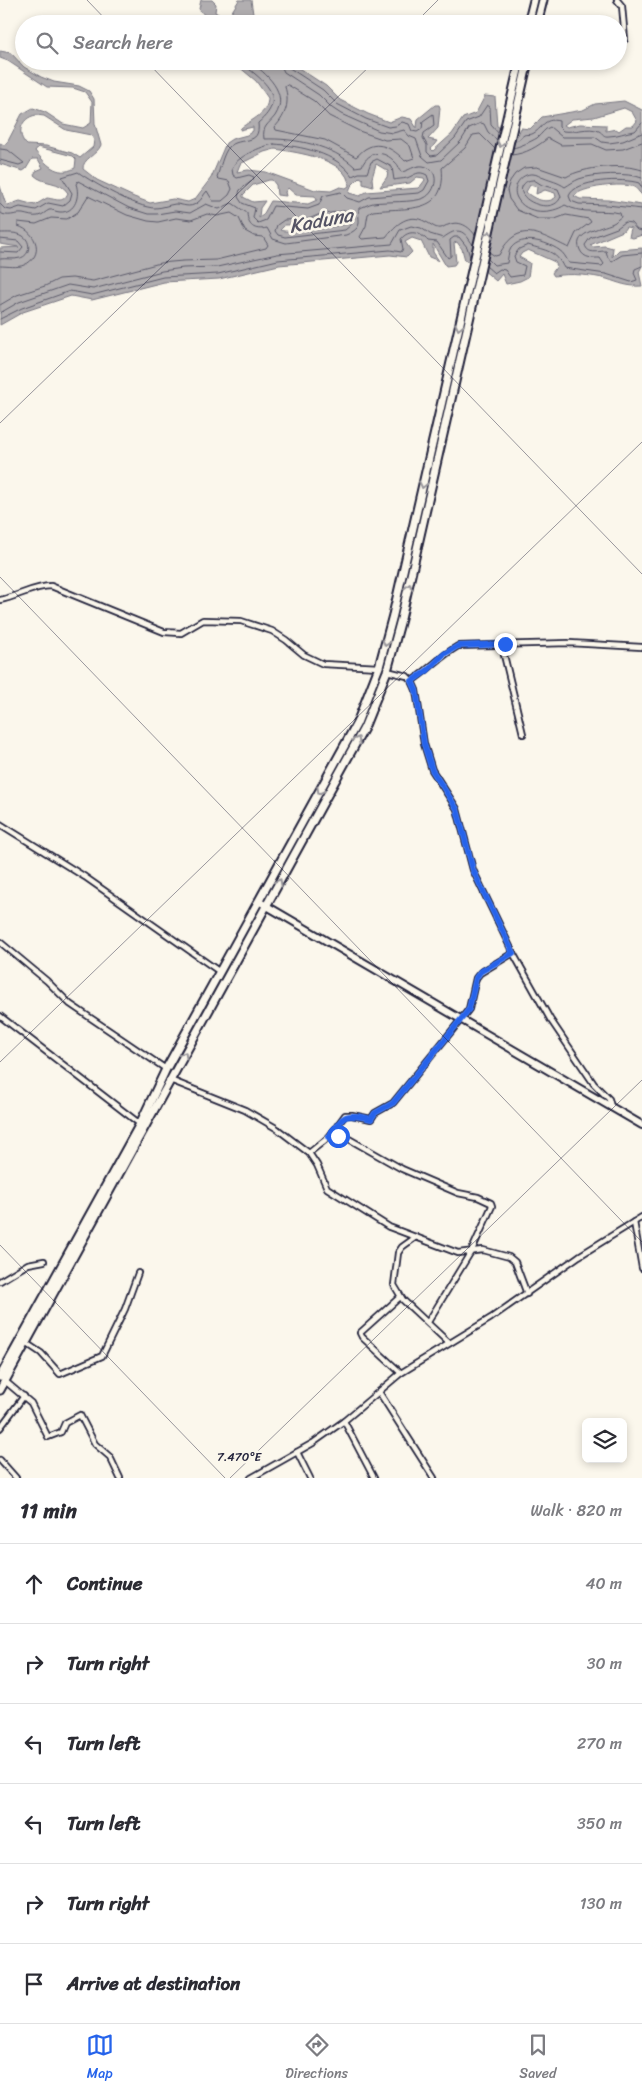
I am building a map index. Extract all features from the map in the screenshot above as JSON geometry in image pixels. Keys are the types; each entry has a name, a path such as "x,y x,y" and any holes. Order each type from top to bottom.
{"main road":[{"path":"530,15 534,0"},
{"path":"539,15 543,0"},
{"path":"0,1390 2,1379 140,1124 166,1069 220,972 263,904 364,728 387,671 401,618 478,281 515,98 519,70"},
{"path":"2,1379 26,1343 170,1080 357,724 379,667 395,606 470,279 515,98 525,70"},
{"path":"263,904 642,1125"}],"street":[{"path":"618,0 622,6 623,15"},
{"path":"0,600 44,586 51,586 164,632 181,633 203,620 241,621 272,631 304,655 323,664 379,667"},
{"path":"412,681 428,670 444,654 458,646 569,643 642,647"},
{"path":"505,644 504,654 523,734"},
{"path":"387,671 406,676 412,681 416,690 424,744 432,770 457,809 473,870 513,953 550,1019 594,1084 609,1099 611,1107"},
{"path":"0,824 85,877 220,972"},
{"path":"0,942 47,981 70,1004 166,1069"},
{"path":"309,1154 329,1137 345,1115 371,1119 375,1113 393,1103 469,1009 476,978 480,972 513,953"},
{"path":"0,1016 140,1124"},
{"path":"170,1080 245,1110 276,1128 309,1154 317,1165 327,1188 389,1227 458,1253 482,1250 509,1257 515,1262 527,1294"},
{"path":"329,1137 338,1136 349,1139 402,1169 458,1193 489,1201 492,1206 472,1250 428,1322"},
{"path":"252,1478 314,1443 344,1421 401,1373 527,1294 578,1256 642,1217"},
{"path":"634,1222 642,1268"},
{"path":"416,1237 402,1247 398,1253 394,1285 400,1297 449,1343"},
{"path":"0,1281 28,1264 44,1261"},
{"path":"26,1343 41,1353 58,1374 64,1374 100,1358 106,1350 125,1309 138,1273"},
{"path":"400,1297 360,1333 401,1373"},
{"path":"2,1379 31,1403 48,1437 61,1432 65,1423 80,1415 95,1444 110,1457 120,1478"},
{"path":"379,1392 434,1478"},
{"path":"0,1428 24,1396"},
{"path":"344,1421 374,1478"},
{"path":"297,1452 310,1478"},
{"path":"0,1460 16,1478"}],"water":[{"path":"201,0 212,0 216,4 215,12 220,15 204,15 199,9"},
{"path":"239,0 251,0 254,15 231,15"},
{"path":"0,51 11,53 15,57 15,66 0,58"},
{"path":"22,70 29,70 54,82 79,86 89,91 94,99 95,124 101,145 85,162 83,169 97,180 150,203 173,199 188,202 195,199 211,178 226,143 253,131 253,127 240,130 259,116 267,104 268,98 256,81 243,70 302,70 326,86 340,100 368,114 389,122 402,117 411,119 416,127 418,119 435,105 439,105 438,128 428,139 437,141 431,149 433,151 452,134 463,118 476,113 485,96 495,97 497,126 512,136 518,135 521,128 530,129 542,117 583,110 595,104 624,101 642,110 642,195 634,187 621,185 593,188 574,196 580,199 608,200 642,205 642,235 633,238 629,237 631,228 626,227 623,231 590,245 593,247 605,246 613,248 612,257 619,250 642,248 642,266 639,272 642,286 628,285 587,276 554,276 552,273 557,266 555,262 528,250 519,257 530,263 528,277 506,284 502,274 496,281 482,269 465,260 462,249 457,242 454,243 456,262 454,265 446,266 433,244 433,252 439,261 429,257 421,241 412,238 405,242 412,252 407,257 390,255 279,265 219,279 164,282 92,300 71,296 23,312 0,325 0,248 19,247 0,244 0,186 5,202 8,205 20,201 35,205 47,198 62,200 68,193 61,186 42,180 34,175 36,171 43,168 38,159 32,159 23,171 0,164 0,143 4,145 7,143 22,114 33,108 45,112 63,124 83,128 91,123 92,102 85,92 73,88 47,87","holes":["624,108 632,112 637,121 633,126 626,126 619,131 616,129 606,131 606,125 580,124 567,127 564,125 572,119 594,117","36,115 44,116 66,130 91,135 94,140 93,147 80,158 72,153 46,146 27,145 22,137 21,127 31,117","38,147 73,156 76,159 75,168 69,171 52,168 35,151","275,149 320,158 340,169 347,177 349,186 331,191 315,190 266,172 248,170 237,172 240,164 264,152","376,164 388,171 387,177 380,187 410,183 417,177 424,178 425,180 419,188 366,192 360,196 349,193 351,186 360,177 363,179 363,184 373,187 372,178","272,180 276,185 277,195 286,196 285,192 288,188 296,195 315,196 317,200 308,204 271,201 263,215 259,218 260,208 265,201 253,202 243,197 253,185","530,185 537,187 536,194 545,190 555,193 556,197 545,201 536,199 526,192","344,216 348,217 349,220 343,225 300,230 280,230 285,225 310,224 319,220"]}],"route":[{"path":"338,1136 329,1137 345,1115 371,1119 375,1113 393,1103 469,1009 476,978 480,972 513,953 473,870 457,809 432,770 424,744 416,690 412,681 428,670 444,654 458,646 505,644"}],"water label":[{"name":"Kaduna","path":"321,220"}]}
